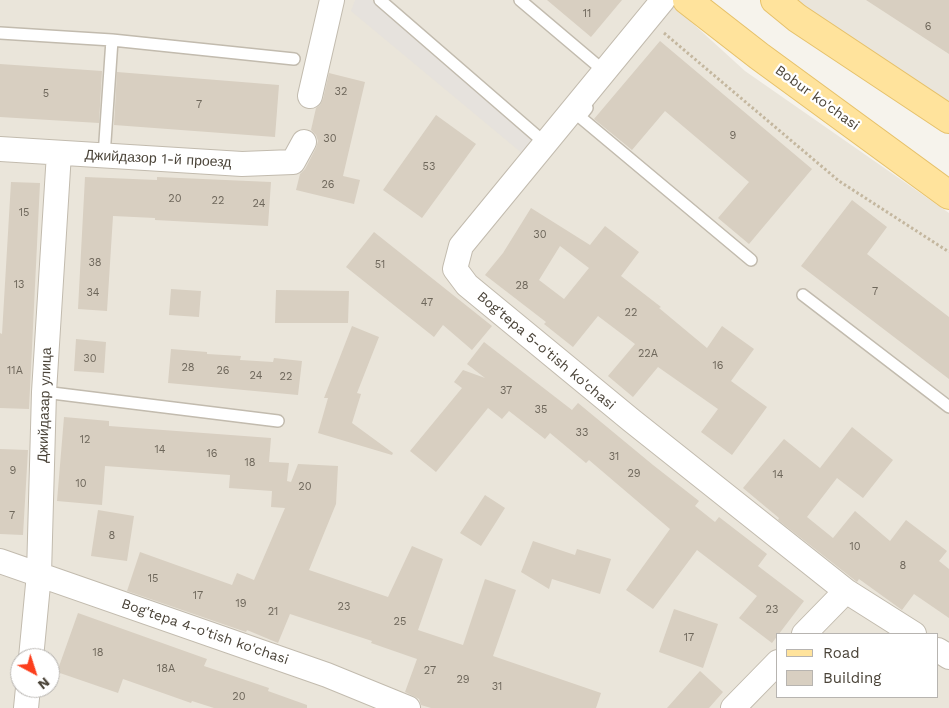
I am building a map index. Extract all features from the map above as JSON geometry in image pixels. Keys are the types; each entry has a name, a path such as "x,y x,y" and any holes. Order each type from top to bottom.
{"main road":[{"name":"Bobur ko'chasi","path":"687,0 759,56 949,195"},
{"path":"775,0 797,18 949,119"}],"street":[{"path":"310,96 332,0"},
{"name":"Bog'tepa 5-o'tish ko'chasi","path":"663,0 461,246 455,268 467,285 630,420 846,591 912,633"},
{"name":"Джийдазор 1-й проезд","path":"0,149 242,164 293,162 304,142"},
{"name":"Джийдазар улица","path":"32,648 39,574 44,392 60,153"},
{"name":"Bog'tepa 4-o'tish ko'chasi","path":"0,561 327,675 408,708"},
{"path":"805,633 846,591"},
{"path":"733,708 776,664"}],"lane":[{"path":"380,0 545,143"},
{"path":"520,0 604,71"},
{"path":"647,19 649,33 580,118 750,260"},
{"path":"0,33 112,40 294,59"},
{"path":"104,156 112,40"},
{"path":"803,295 949,407"},
{"path":"44,392 278,422"}],"path":[{"path":"647,19 839,181 949,252"}],"shaded area":[{"path":"0,0 667,0 745,71 949,213 949,708 0,708"},
{"path":"355,0 371,0 537,140 523,154 351,11"},
{"path":"775,0 949,0 949,119"}],"building":[{"path":"547,0 622,0 591,37"},
{"path":"866,0 949,0 949,54"},
{"path":"660,41 812,169 749,244 718,218 749,182 665,111 632,150 594,119"},
{"path":"0,64 102,71 99,123 0,117"},
{"path":"117,72 279,85 275,137 114,125"},
{"path":"329,73 365,82 343,176 360,180 354,204 296,190 300,174 305,169 318,141 316,135 311,130 316,108 323,99"},
{"path":"436,115 476,144 422,218 383,190"},
{"path":"85,177 157,180 157,177 271,182 268,226 113,216 107,311 78,309"},
{"path":"11,182 40,183 29,409 0,408 0,333 2,334"},
{"path":"852,200 887,227 867,254 949,317 949,379 801,266"},
{"path":"531,208 590,245 605,226 639,252 621,276 661,307 659,308 707,348 722,326 754,349 731,381 767,407 732,455 701,432 718,409 658,367 633,397 608,376 635,344 598,316 573,347 544,324 546,322 485,275 503,253","holes":["560,246 589,268 564,299 539,280"]},
{"path":"374,232 492,326 472,350 443,325 434,337 346,267"},
{"path":"171,289 201,291 199,317 169,315"},
{"path":"276,290 349,291 348,323 275,323"},
{"path":"352,326 379,337 357,393 361,394 352,423 393,453 392,455 318,433 328,398 324,398"},
{"path":"76,339 106,342 104,373 74,371"},
{"path":"484,342 572,410 578,403 699,501 695,506 715,522 719,517 767,554 758,566 804,601 780,633 776,633 776,638 772,643 739,618 757,596 697,550 653,609 626,590 670,529 589,460 586,463 550,433 545,439 509,411 502,419 488,408 436,472 410,451 462,388 454,382 463,370 485,378 467,364"},
{"path":"171,349 241,356 240,360 273,362 274,358 302,361 298,395 168,383"},
{"path":"64,417 109,421 109,426 271,438 269,462 289,463 287,481 291,482 298,464 338,466 336,504 309,570 388,597 412,546 443,559 418,630 463,645 485,579 516,590 493,656 601,693 596,708 431,708 421,705 419,699 405,692 417,659 371,643 372,641 290,614 278,643 247,630 246,632 127,591 140,552 232,585 237,573 254,580 285,508 271,507 272,491 229,488 230,475 105,466 102,505 57,501"},
{"path":"852,427 893,460 863,498 837,478 807,517 833,538 855,511 890,541 906,520 947,551 939,561 949,569 949,618 914,594 902,610 859,579 857,582 778,520 779,518 743,488 784,439 820,468"},
{"path":"0,449 28,450 23,535 0,534"},
{"path":"485,495 505,508 481,546 460,533"},
{"path":"98,510 134,516 127,561 91,556"},
{"path":"533,541 575,555 577,549 611,559 600,594 552,579 549,589 521,572"},
{"path":"674,609 718,624 703,668 659,652"},
{"path":"78,613 207,659 204,666 269,688 268,691 307,705 307,708 214,708 192,701 191,703 123,679 118,693 60,673 60,664"},
{"path":"700,671 723,692 709,708 667,708"}]}
